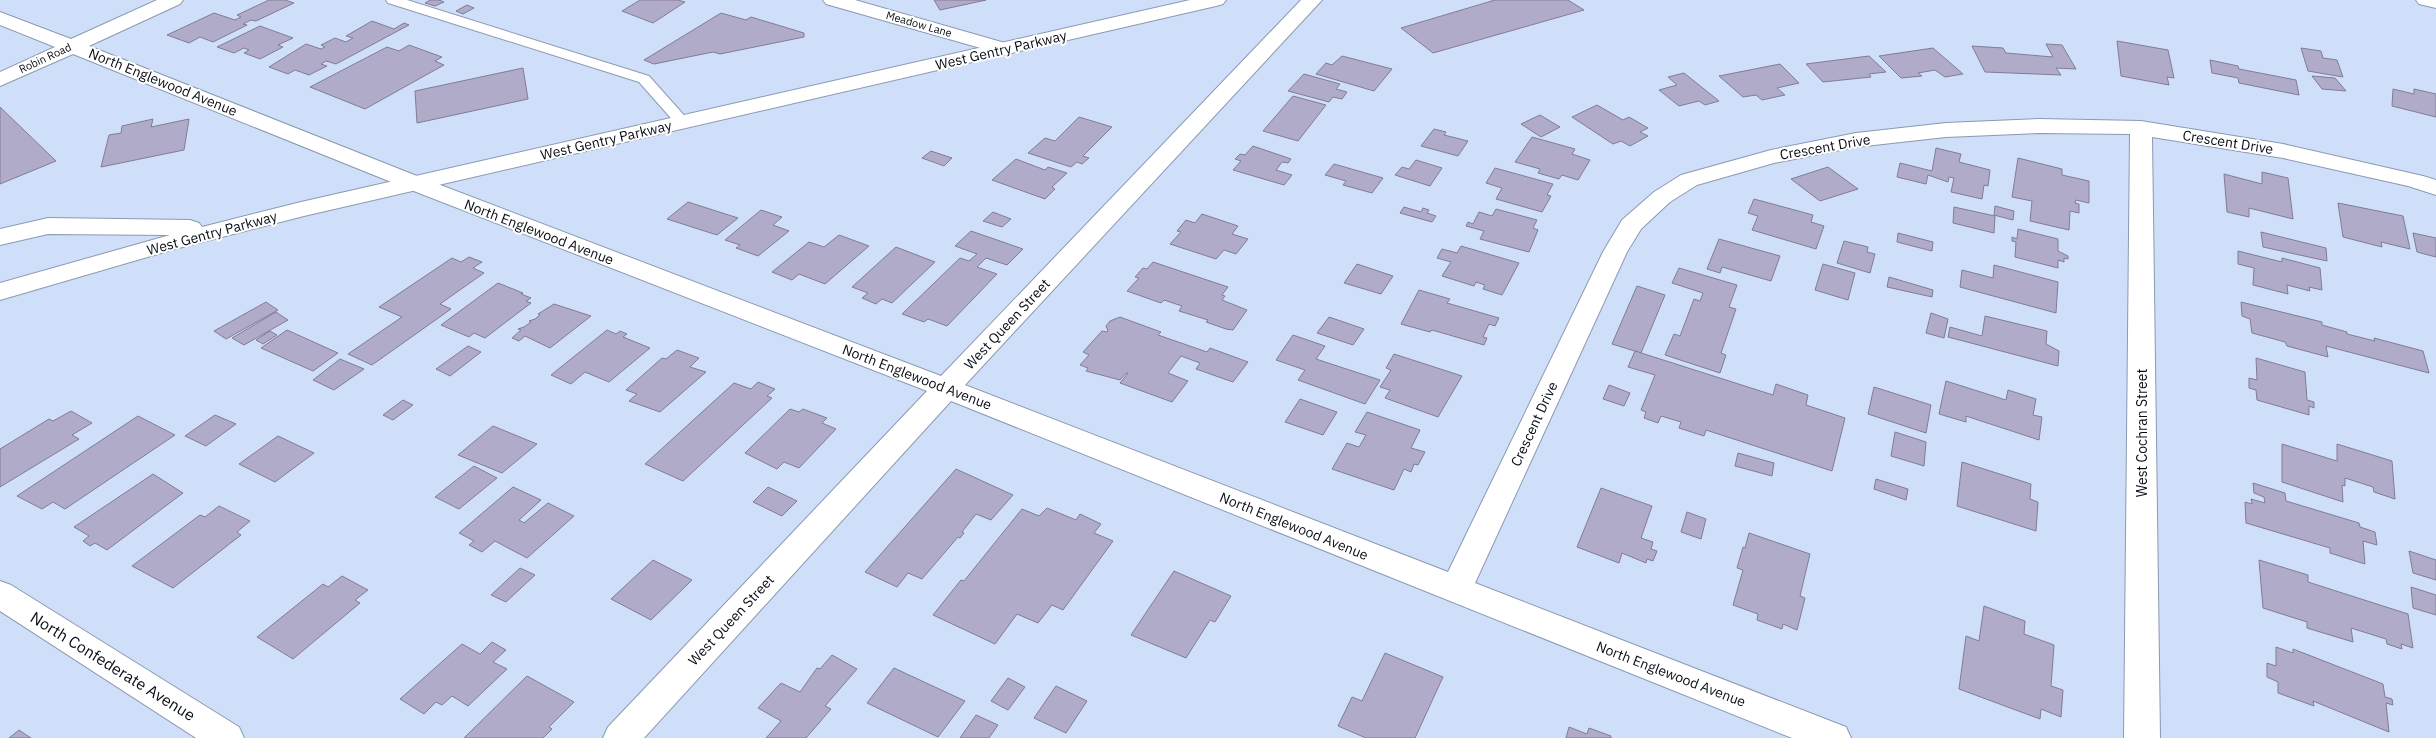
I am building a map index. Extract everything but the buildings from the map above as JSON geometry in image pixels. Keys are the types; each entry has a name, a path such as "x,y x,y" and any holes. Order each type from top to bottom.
{"street":[{"name":"Robin Road","path":"0,80 173,0"},
{"name":"Meadow Lane","path":"833,0 1005,49"},
{"name":"West Gentry Parkway","path":"0,292 226,229 414,183 1216,0"},
{"name":"West Queen Street","path":"621,738 946,388 1312,0"},
{"path":"2426,0 2436,2"},
{"name":"North Englewood Avenue","path":"0,18 414,183 946,388 1833,738"},
{"name":"Crescent Drive","path":"1456,590 1615,252 1631,225 1662,197 1689,180 1771,157 1856,140 1946,130 2030,126 2141,128 2283,151 2414,181 2436,188"},
{"name":"West Cochran Street","path":"2141,128 2142,738"},
{"path":"0,237 48,226 226,229"},
{"name":"North Confederate Avenue","path":"0,594 226,738"}],"lane":[{"path":"393,0 644,79 682,122"}]}
